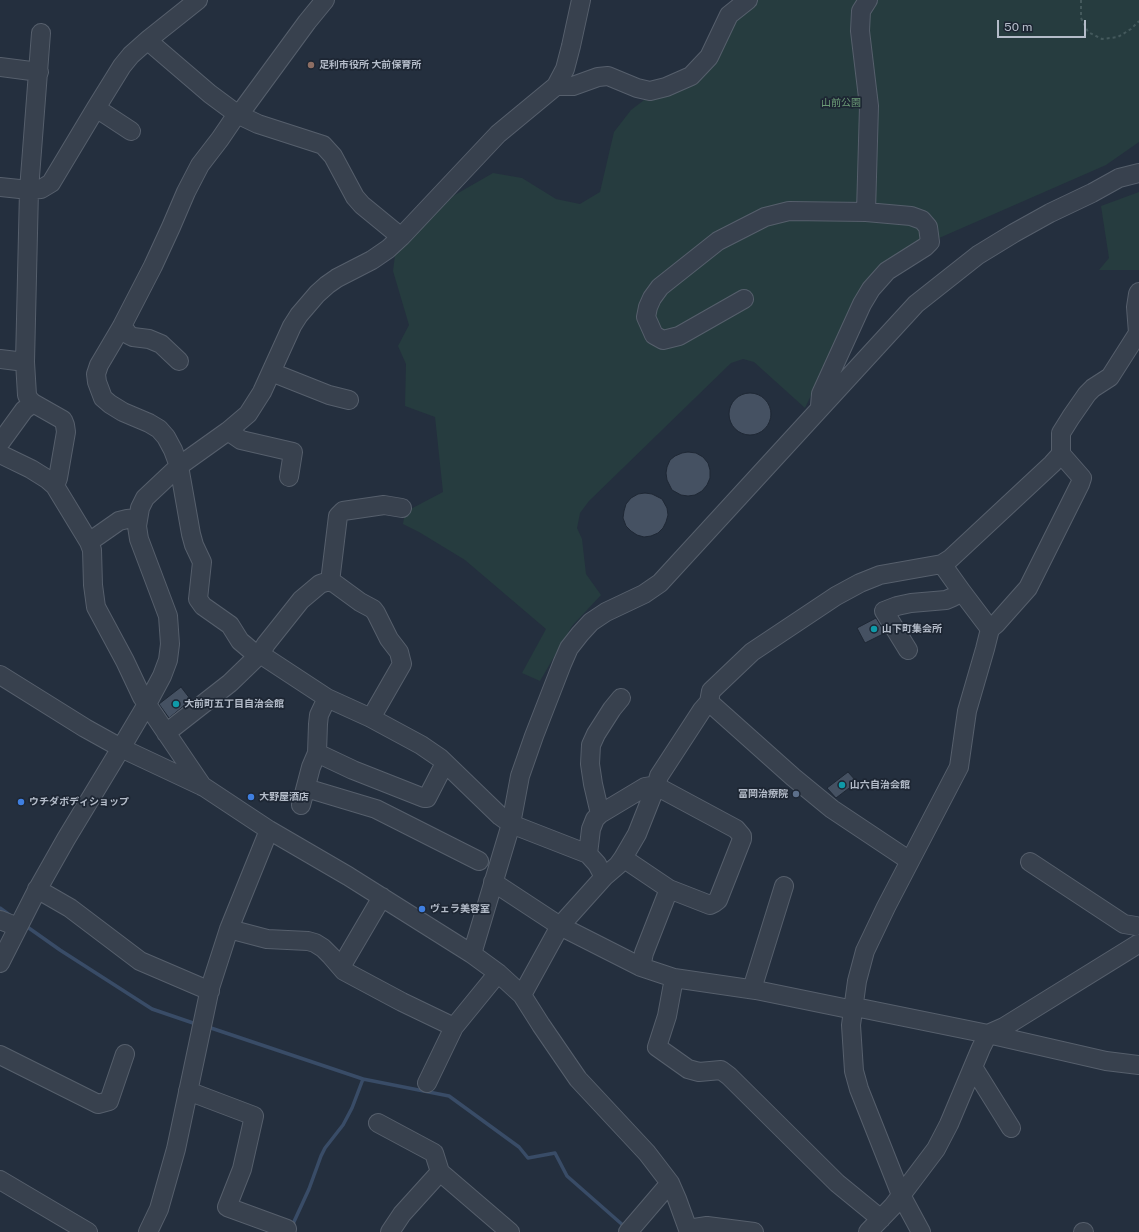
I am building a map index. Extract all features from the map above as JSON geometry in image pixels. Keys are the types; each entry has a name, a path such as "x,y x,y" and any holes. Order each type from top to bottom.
{"street":[{"path":"0,187 29,190 41,189 51,183 122,66 131,54 198,0"},
{"path":"325,0 244,108 237,114 200,165 186,192 153,266 122,326 99,365 96,374 96,382 103,398 110,404 159,429 170,443 179,466 191,534 194,545 202,562 198,599 203,606 234,628 240,641 253,652 260,654 327,698 371,718 421,745 445,763 510,824 588,854 597,864 604,877"},
{"path":"0,963 38,889 147,704 162,676 168,660 170,644 168,616 139,539 137,526 140,508 145,498 179,466 228,431 248,414 262,392 292,326 299,315 317,294 337,278 372,260 388,249 498,134 556,86 565,69 572,46 581,0"},
{"path":"556,86 573,86 598,77 608,76 637,88 650,91 666,88 691,76 709,57 729,15 748,0"},
{"path":"866,212 869,106 860,31 861,11 868,0"},
{"path":"41,33 29,190 25,362 27,395 32,403 62,420 65,425 66,432 58,478 55,486"},
{"path":"149,38 154,46 210,94 237,114 258,124 323,146 333,156 355,197 362,205 401,237"},
{"path":"0,67 39,72"},
{"path":"96,108 131,131"},
{"path":"472,954 510,824 520,776 534,736 569,648 591,622 606,612 644,594 660,583 916,304 978,255 1050,213 1119,178 1139,173"},
{"path":"744,299 679,336 663,340 654,335 646,317 652,298 660,287 718,241 765,217 789,211 866,212 911,216 922,220 928,227 930,242 887,271 871,289 862,304 821,394 820,407"},
{"path":"522,995 560,926 623,858 637,834 659,776 702,710 709,702 712,691 752,652 836,596 860,583 880,575 942,564 950,560 1052,464 1060,454 1062,433 1071,417 1087,394 1093,388 1110,377 1138,333 1136,307 1139,292"},
{"path":"122,326 129,335 133,337 149,339 161,344 179,361"},
{"path":"0,359 25,362"},
{"path":"271,372 329,395 348,400"},
{"path":"0,443 24,410 32,403"},
{"path":"228,431 241,440 293,452 289,477"},
{"path":"0,454 47,479 55,486 90,542 92,550 93,585 96,607 125,661 138,690 204,787"},
{"path":"922,1232 901,1195 859,1090 854,1071 851,1025 857,981 865,951 886,907 959,767 964,724 990,629 1028,588 1080,484 1082,478 1060,454"},
{"path":"330,582 338,516 343,511 384,505 402,508"},
{"path":"90,542 120,521 138,518"},
{"path":"942,564 990,629"},
{"path":"166,733 230,683 260,654 266,644 301,600 320,584 330,582 373,609 389,639 402,658 402,664 371,718"},
{"path":"908,650 884,611 911,603 946,600 962,592"},
{"path":"0,675 85,728 121,748 204,787 269,830 348,876 472,954 522,995 578,1079 647,1153 670,1183 689,1231 707,1226 754,1232"},
{"path":"301,805 311,767 317,753 319,715 327,698"},
{"path":"600,814 590,764 591,745 596,734 621,698"},
{"path":"709,702 792,777 826,804 910,861"},
{"path":"317,753 353,770 424,798 427,798 445,763"},
{"path":"588,854 591,829 595,819 600,814 645,787 656,786 736,829 742,836 718,900 710,905 670,889 623,858"},
{"path":"306,788 376,809 479,861"},
{"path":"148,1232 159,1209 174,1157 210,991 229,929 269,830"},
{"path":"868,1232 893,1206 936,1149 949,1124 988,1034 1004,1027 1138,933 1030,862"},
{"path":"493,882 560,926 641,967 674,978 752,989 844,1008 860,1008 988,1034 1106,1061 1139,1064"},
{"path":"752,989 784,886"},
{"path":"38,889 70,908 140,961 210,991"},
{"path":"641,967 644,953 670,889"},
{"path":"341,967 382,897"},
{"path":"0,920 18,927"},
{"path":"229,929 267,939 308,941 315,943 323,948 344,971 402,1002 454,1027"},
{"path":"427,1083 454,1027 498,974"},
{"path":"674,978 667,1016 657,1047 688,1069 699,1072 721,1070 729,1076 837,1183 881,1219"},
{"path":"0,1055 98,1104 109,1101 125,1054"},
{"path":"973,1067 1011,1128"},
{"path":"188,1091 254,1116 242,1169 227,1207 287,1229 285,1232"},
{"path":"378,1123 434,1153 440,1172 510,1232"},
{"path":"390,1232 402,1214 440,1172"},
{"path":"0,1180 88,1232"},
{"path":"628,1232 670,1183"}],"path":[{"path":"1081,0 1081,18 1088,32 1102,39 1118,37 1131,29 1139,21"}],"green space":[{"name":"山前公園","path":"749,0 1139,0 1139,142 1106,165 930,242 892,268 840,334 805,408 754,362 743,359 731,363 589,501 580,513 577,528 582,539 586,574 601,595 572,626 540,681 522,673 546,629 465,560 403,524 405,512 443,492 435,417 405,406 406,364 398,346 409,325 393,271 395,255 453,196 493,173 522,178 556,199 580,204 600,192 614,132 631,110 685,69 726,29"},
{"path":"1139,192 1139,270 1099,270 1109,258 1101,206"}],"building":[{"path":"746,393 754,393 762,396 768,402 771,414 768,426 762,432 754,435 746,435 738,432 732,426 729,418 729,410 732,402 738,396"},
{"path":"688,452 696,453 703,457 708,463 710,478 702,491 695,495 688,496 681,495 672,490 667,480 666,473 670,460 675,456"},
{"path":"638,494 652,494 662,499 667,508 668,515 663,528 658,533 644,537 631,531 626,526 623,518 626,504 631,498"},
{"name":"山下町集会所","path":"876,618 885,633 865,643 857,628"},
{"name":"大前町五丁目自治会館","path":"181,687 191,700 169,718 159,704"},
{"name":"山六自治会館","path":"848,772 857,782 836,798 827,788"}],"waterway":[{"path":"0,908 11,916"},
{"path":"26,926 60,950 152,1009 196,1024"},
{"path":"208,1027 363,1079 449,1096 519,1147 528,1158 555,1153 567,1176 625,1227"},
{"path":"292,1226 309,1189 321,1156 325,1148 343,1125 352,1108 363,1079"}],"place":[{"name":"足利市役所 大前保育所","path":"311,65"},
{"name":"山下町集会所","path":"874,629"},
{"name":"大前町五丁目自治会館","path":"176,704"},
{"name":"山六自治会館","path":"842,785"},
{"name":"富岡治療院","path":"796,794"},
{"name":"大野屋酒店","path":"251,797"},
{"name":"ウチダボディショップ","path":"21,802"},
{"name":"ヴェラ美容室","path":"422,909"}]}
